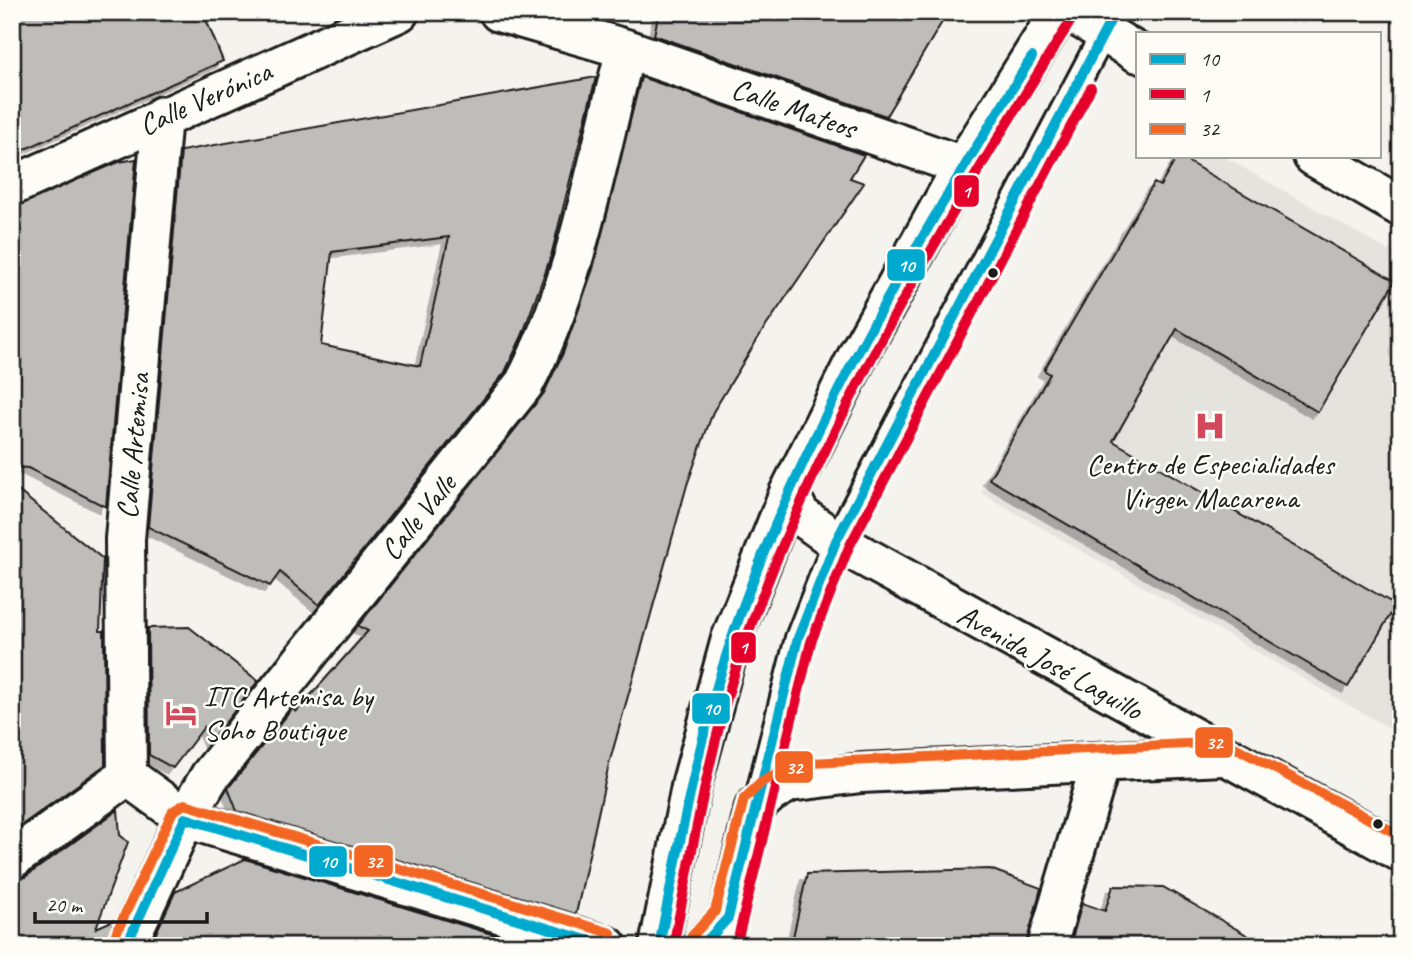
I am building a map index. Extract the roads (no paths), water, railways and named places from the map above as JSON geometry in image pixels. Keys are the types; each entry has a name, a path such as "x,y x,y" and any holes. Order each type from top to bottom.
{"street":[{"path":"499,12 626,49"},
{"path":"659,946 692,782 731,639 789,493 859,353 963,166 1060,12"},
{"path":"1070,12 1109,22 1136,51"},
{"name":"Calle Verónica","path":"12,186 162,116 396,13"},
{"name":"Calle Mateos","path":"626,49 963,166"},
{"name":"Calle Valle","path":"126,946 185,818 210,775 524,384 546,343 565,283 626,49"},
{"name":"Calle Artemisa","path":"127,776 125,539 162,116"},
{"path":"1316,158 1401,207"},
{"name":"Avenida José Laguillo","path":"789,493 800,515 836,541 1223,757 1401,852"},
{"path":"702,946 725,932 755,807 770,793 789,782 814,777 1223,757"},
{"path":"1047,946 1101,762"},
{"path":"12,859 127,776 185,818 607,946"}],"lane":[{"path":"755,807 798,638 836,541 1109,22"}],"place":[{"name":"Centro de Especialidades Virgen Macarena","path":"1210,426"},
{"name":"ITC Artemisa by Soho Boutique","path":"181,713"}]}
